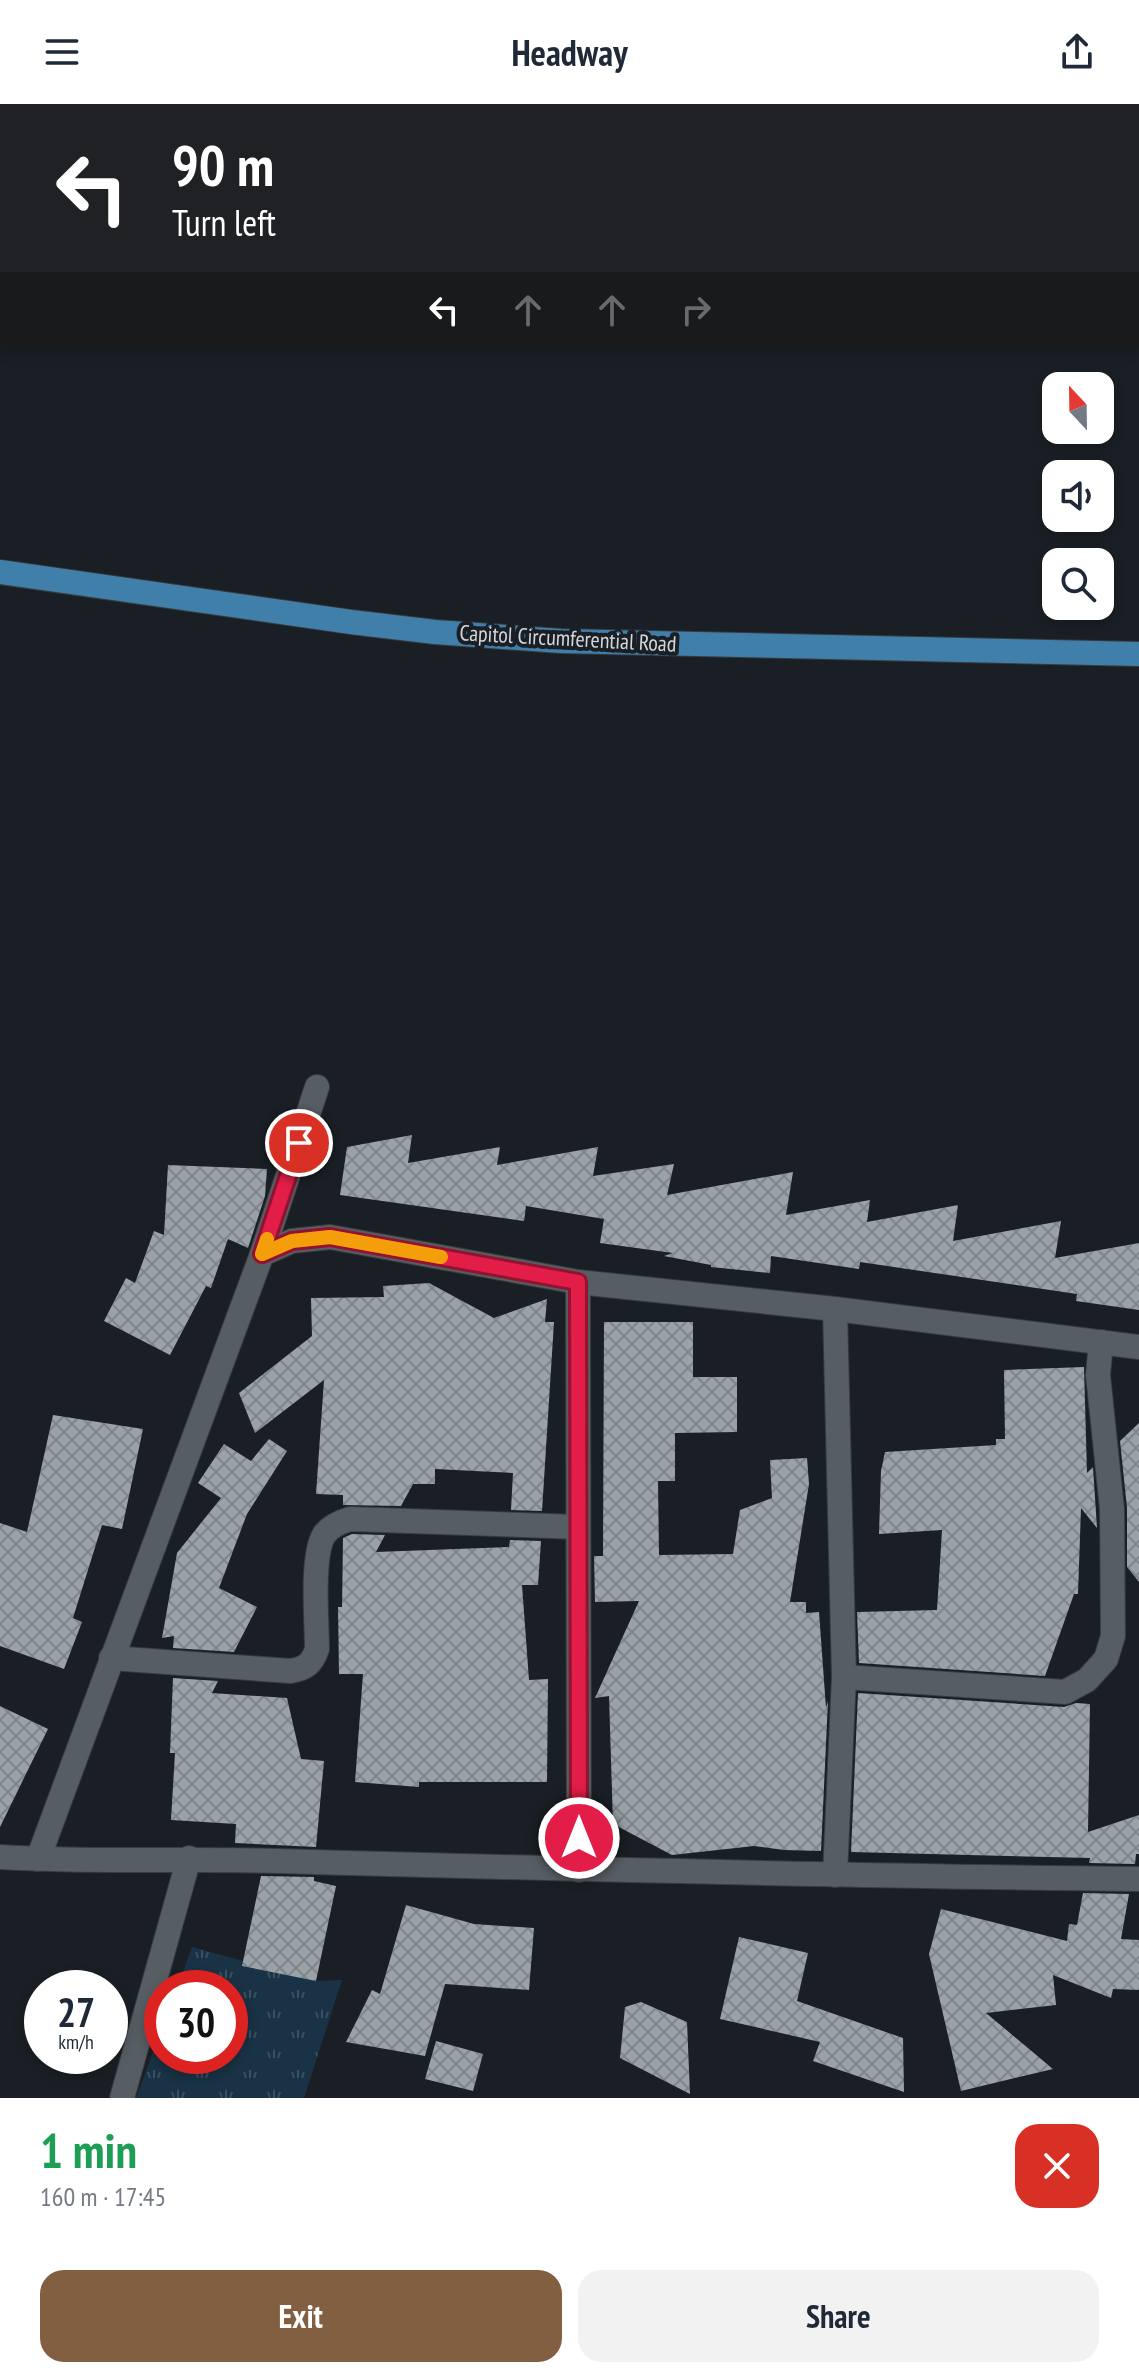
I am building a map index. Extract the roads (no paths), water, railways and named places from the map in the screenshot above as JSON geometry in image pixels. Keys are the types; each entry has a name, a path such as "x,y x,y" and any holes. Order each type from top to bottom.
{"main road":[{"name":"Capitol Circumferential Road","path":"0,572 435,632 561,641 1139,654"}],"street":[{"path":"38,1859 262,1254 317,1087"},
{"path":"262,1254 292,1241 330,1237 578,1282 835,1309 1139,1347"},
{"path":"578,1282 579,1870"},
{"path":"835,1309 844,1677 835,1875"},
{"path":"844,1677 1065,1692 1087,1680 1106,1659 1113,1636 1112,1509 1098,1375 1101,1342"},
{"path":"111,1658 290,1671 303,1669 313,1661 317,1649 318,1549 325,1533 337,1523 350,1519 578,1527"},
{"path":"0,1857 189,1858 579,1870 1139,1879"},
{"path":"122,2098 189,1858"}]}
